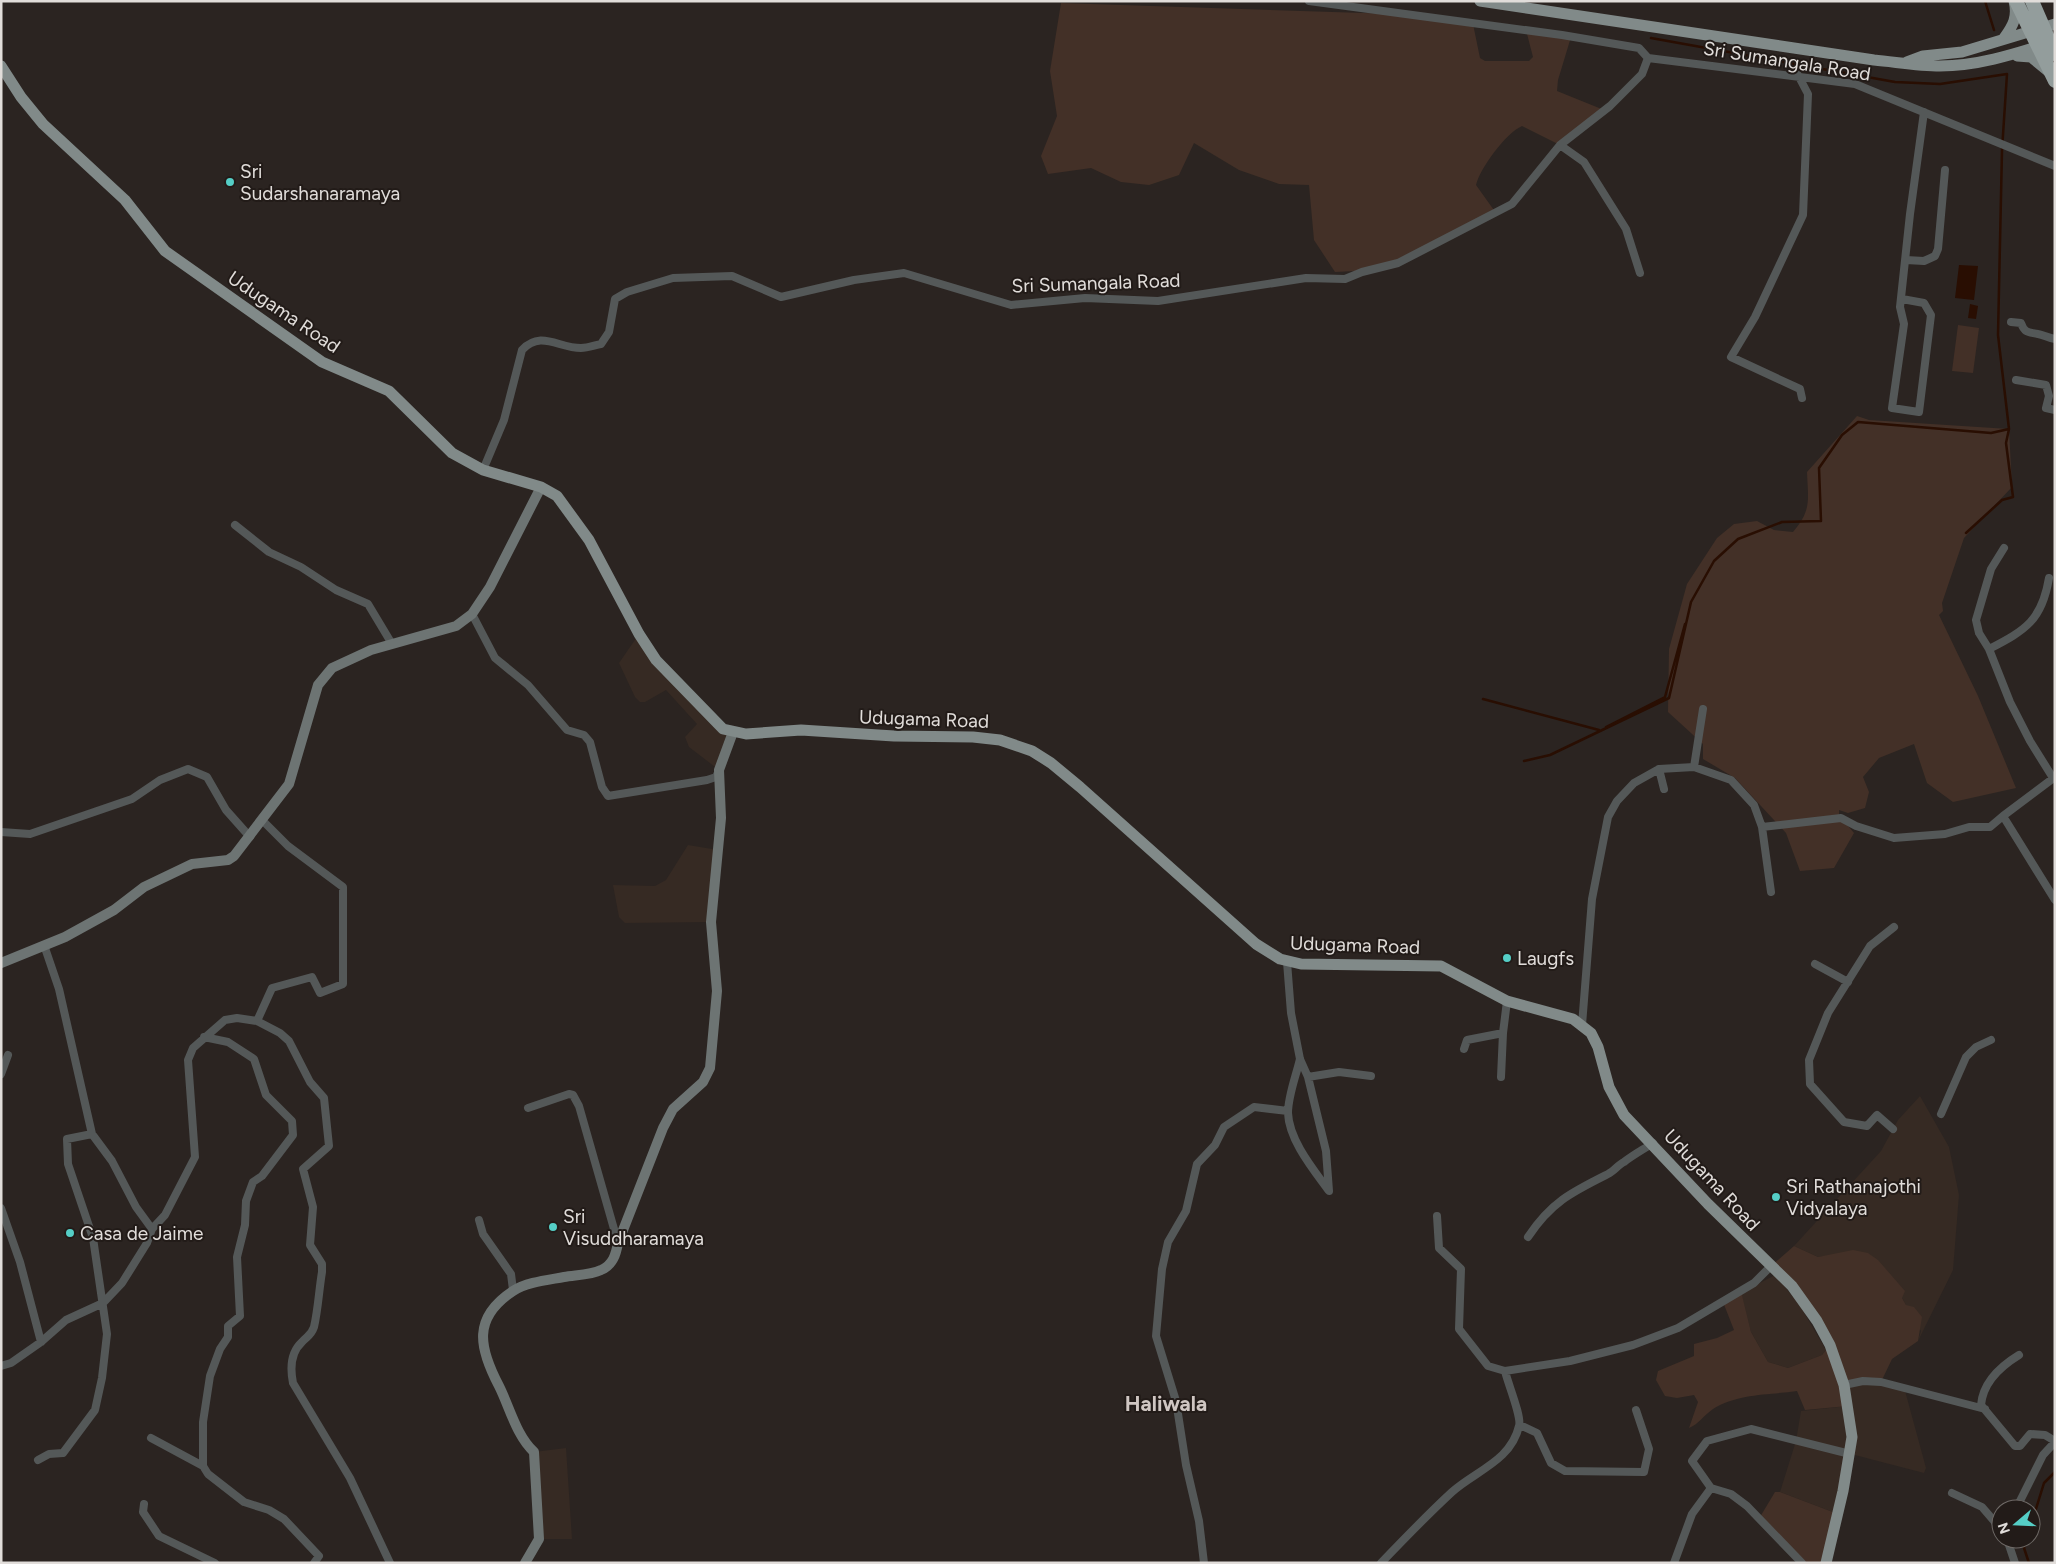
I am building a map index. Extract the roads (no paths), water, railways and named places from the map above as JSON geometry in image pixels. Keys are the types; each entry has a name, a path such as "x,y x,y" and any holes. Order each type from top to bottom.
{"highway":[{"path":"2015,1 2053,78"},
{"path":"2033,1 2051,23 2053,46"}],"main road":[{"path":"1480,1 1906,63 1940,66 1968,64 2010,56 2037,47 2053,46"},
{"path":"2004,38 2013,26 2016,18 2015,1"},
{"path":"1906,63 1922,56 1962,52 2051,23"},
{"path":"2010,56 2031,57 2053,78"},
{"name":"Udugama Road","path":"1,66 21,97 43,124 125,200 165,251 322,362 389,391 440,444 465,461 483,470 540,487 557,496 584,532 639,634 656,660 723,729 746,734 801,730 894,736 973,737 1000,740 1018,745 1051,763 1256,944 1273,956 1287,962 1301,964 1441,966 1507,1001 1564,1016 1582,1025 1592,1034 1598,1047 1609,1086 1618,1105 1629,1120 1654,1144 1708,1204 1792,1286 1817,1321 1830,1346 1844,1385 1852,1437 1826,1563"},
{"path":"1,963 65,937 114,910 144,887 192,864 228,860 250,837 289,784 318,685 325,675 332,668 371,650 456,626 472,614 490,587 540,487"},
{"path":"526,1563 539,1540 534,1452 524,1442 510,1406 491,1371 482,1338 486,1317 513,1290 530,1284 601,1270 615,1258 618,1243 663,1128 673,1109 703,1082 710,1068 717,991 711,922 721,818 719,770 733,732"}],"street":[{"name":"Sri Sumangala Road","path":"1309,1 1562,35 1639,48 1648,58 1798,75 1855,84 2055,166"},
{"name":"Sri Sumangala Road","path":"483,470 504,420 522,350 529,342 538,340 581,348 601,344 609,332 616,299 636,289 673,278 732,276 782,297 854,280 904,273 1011,305 1085,298 1158,301 1306,278 1345,279 1362,272 1398,263 1512,204 1560,145 1610,106 1642,74 1648,58"},
{"path":"1798,75 1808,94 1803,215 1755,317 1731,357 1800,389 1802,398"},
{"path":"1902,299 1924,303 1932,315 1919,412 1892,408 1904,324 1900,307 1910,214 1924,112"},
{"path":"1560,145 1584,162 1595,178 1626,229 1640,273"},
{"path":"1906,260 1924,261 1935,256 1938,249 1945,170"},
{"path":"2011,322 2021,324 2023,330 2029,333 2055,339"},
{"path":"2016,380 2046,385 2049,396 2046,408 2055,410"},
{"path":"235,525 269,552 301,567 336,590 368,604 392,644"},
{"path":"1762,826 1841,818 1856,826 1894,838 1945,834 1969,826 1990,827 2054,778 2030,740 2010,702 1989,649 1979,633 1976,620 1991,569 2004,548"},
{"path":"1989,649 2009,639 2037,618 2046,594 2049,578"},
{"path":"472,614 495,658 528,685 567,730 584,735 590,742 602,787 608,796 707,780 716,777 719,770"},
{"path":"1694,767 1703,709"},
{"path":"1582,1025 1592,900 1608,817 1616,801 1634,784 1659,769 1694,767 1731,780 1754,805 1762,826 1771,892"},
{"path":"1,832 30,834 39,831 132,799 160,780 188,769 207,777 226,810 250,837"},
{"path":"1659,769 1664,789"},
{"path":"2002,816 2044,886 2054,895"},
{"path":"257,1021 272,988 312,977 320,993 343,984 342,887 288,846 262,820"},
{"path":"1893,1129 1877,1115 1867,1126 1844,1122 1810,1084 1809,1060 1828,1013 1870,946 1894,927"},
{"path":"44,945 59,988 92,1134 112,1161 136,1207 152,1229"},
{"path":"1287,962 1292,1013 1300,1059 1308,1077 1326,1151 1329,1191 1308,1162 1290,1126 1288,1111 1300,1059"},
{"path":"1815,964 1848,982"},
{"path":"1501,1077 1507,1001"},
{"path":"1,1366 11,1363 41,1342 66,1320 103,1303 122,1283 147,1243 152,1229 165,1215 195,1157 188,1060 193,1048 225,1020 237,1018 257,1021 280,1033 289,1041 310,1082 324,1098 327,1106 329,1146 303,1169 313,1207 310,1245 322,1264 322,1272 314,1327 310,1336 302,1342 294,1354 290,1369 293,1383 350,1478 390,1563"},
{"path":"1464,1050 1467,1040 1503,1033"},
{"path":"203,1466 203,1422 210,1376 220,1349 228,1338 228,1326 240,1316 237,1257 245,1225 246,1201 253,1182 262,1176 293,1135 292,1121 266,1095 254,1058 228,1042 204,1037"},
{"path":"1941,1114 1966,1057 1976,1047 1991,1040"},
{"path":"1,1074 8,1055"},
{"path":"1308,1077 1339,1072 1371,1076"},
{"path":"528,1108 569,1094 573,1095 579,1106 618,1243"},
{"path":"1204,1563 1199,1522 1186,1465 1176,1401 1156,1336 1162,1269 1168,1242 1186,1211 1197,1164 1215,1145 1224,1127 1254,1107 1288,1111"},
{"path":"38,1460 49,1454 63,1453 95,1410 102,1378 108,1334 94,1238 68,1164 67,1139 92,1134"},
{"path":"1528,1237 1540,1218 1559,1200 1585,1184 1611,1173 1623,1162 1654,1144"},
{"path":"1,1208 20,1262 41,1342"},
{"path":"1437,1216 1439,1248 1461,1269 1459,1329 1488,1366 1505,1371 1570,1362 1633,1345 1678,1328 1754,1283 1771,1266"},
{"path":"479,1220 483,1234 511,1274 513,1290"},
{"path":"2019,1355 2002,1365 1982,1394 1981,1404 2015,1446 2020,1446 2030,1434 2045,1435 2055,1441 2044,1455 2021,1499"},
{"path":"1381,1563 1453,1491 1503,1454 1512,1442 1520,1425 1505,1371"},
{"path":"1844,1385 1863,1380 1882,1382 1985,1410"},
{"path":"1520,1425 1536,1433 1551,1463 1565,1471 1644,1472 1649,1449 1636,1410"},
{"path":"1802,1563 1747,1506 1731,1494 1712,1488 1692,1461 1707,1441 1751,1430 1850,1454"},
{"path":"151,1438 203,1466 208,1474 244,1502 269,1510 284,1519 319,1556 314,1563"},
{"path":"1674,1563 1692,1514 1712,1488"},
{"path":"1952,1493 1982,1507 1991,1517"},
{"path":"144,1504 143,1512 160,1536 215,1563"},
{"path":"2010,1549 2015,1563"}],"waterway":[{"path":"1985,1 1994,30"},
{"path":"1651,38 1895,82 1940,84 2007,74 2002,150 1998,335 2009,429 2006,443 2013,497 2002,500 1966,533"},
{"path":"1524,761 1550,755 1669,698 1691,602 1714,561 1738,539 1782,522 1821,521 1819,468 1842,435 1858,422 1991,433 2009,429"},
{"path":"1606,727 1665,697 1685,624"},
{"path":"1483,699 1599,730"},
{"path":"2039,1499 2044,1483 2055,1472"},
{"path":"2024,1549 2029,1563"}],"place":[{"name":"Sri Sudarshanaramaya","path":"230,182"},
{"name":"Laugfs","path":"1507,958"},
{"name":"Sri Rathanajothi Vidyalaya","path":"1776,1197"},
{"name":"Sri Visuddharamaya","path":"553,1227"},
{"name":"Casa de Jaime","path":"70,1233"}],"district":[{"name":"Haliwala","path":"1166,1403"}]}
